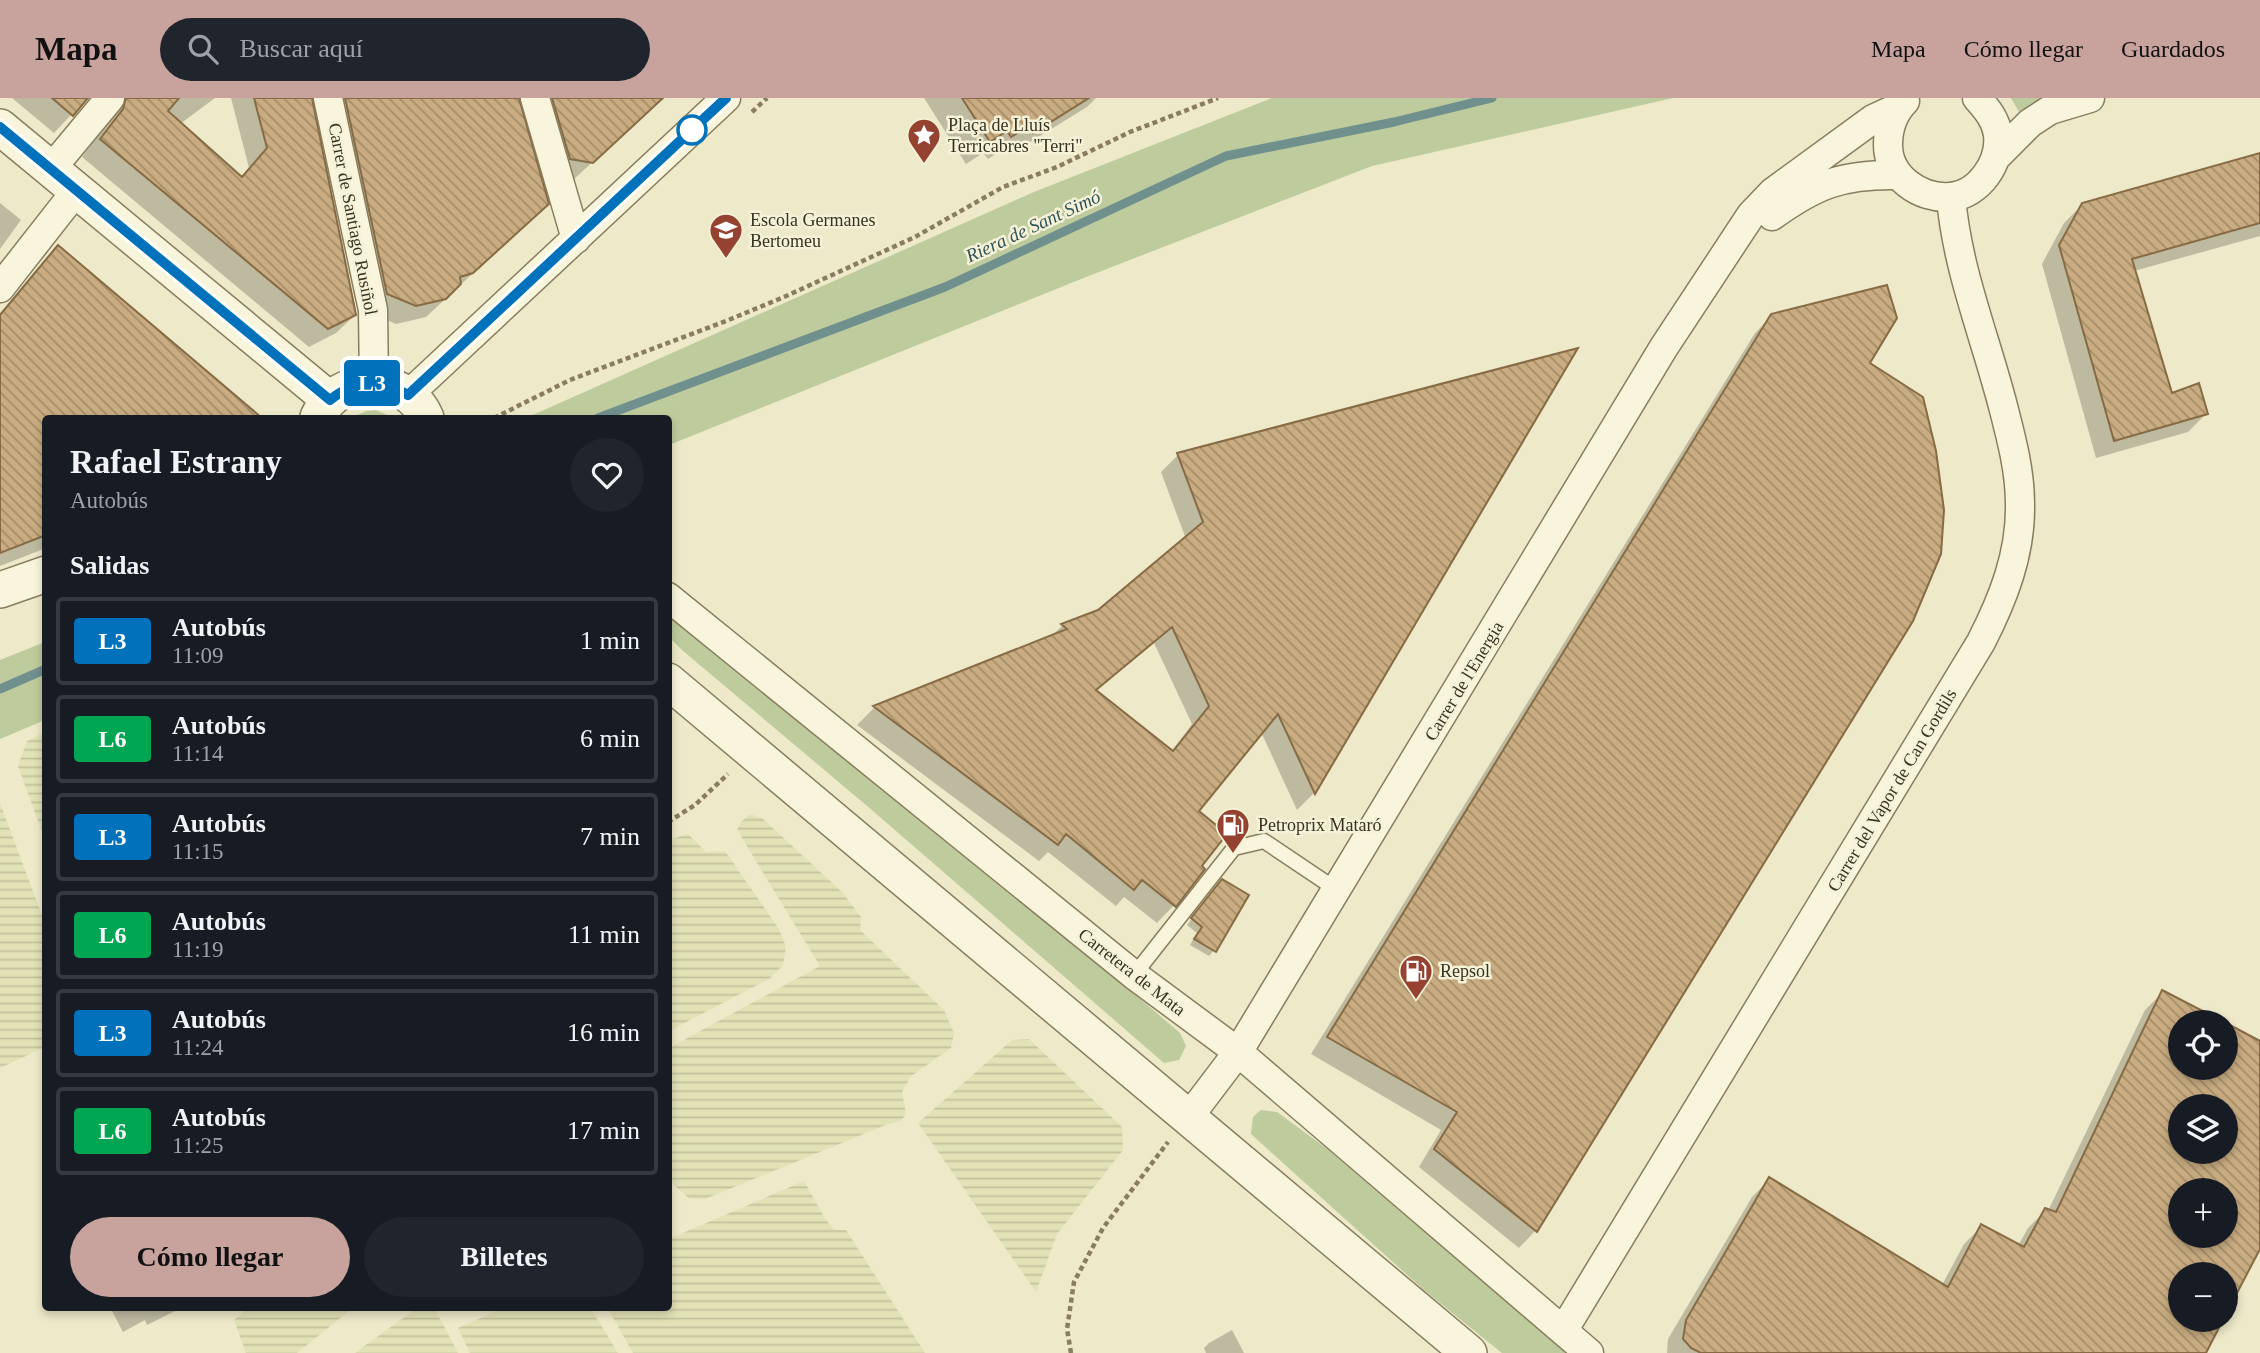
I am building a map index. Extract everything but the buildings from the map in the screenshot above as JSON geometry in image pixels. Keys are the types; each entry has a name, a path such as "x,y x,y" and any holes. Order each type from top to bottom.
{"street":[{"path":"0,288 110,98"},
{"name":"Carrer de Santiago Rusiñol","path":"328,98 373,310 374,383"},
{"path":"535,98 576,239"},
{"path":"0,127 324,409 350,387 374,383 392,386 417,407 576,239 726,98"},
{"path":"1977,98 1990,111 1998,134 1997,156"},
{"path":"1904,102 1888,130 1888,153 1898,175 1916,192 1951,197 1970,191 1986,178 1997,156 2030,122 2050,110 2090,98"},
{"name":"Carrer de l'Energia","path":"1188,1118 1238,1052 1664,347 1751,215 1773,192 1873,120 1904,102"},
{"name":"Carrer de l'Energia","path":"1734,240 1796,198 1837,179 1898,175"},
{"name":"Carrer del Vapor de Can Gordils","path":"1563,1331 1981,642 2007,583 2021,507 2019,475 1990,357 1954,232 1951,197"},
{"path":"0,590 42,575"},
{"name":"Carretera de Mata","path":"672,600 1134,975 1238,1052 1590,1353"},
{"path":"672,684 1469,1353"}],"lane":[{"path":"1134,975 1234,848 1264,841 1337,890"}],"path":[{"path":"500,415 570,380 784,297 915,237 1003,187 1057,167 1130,132 1219,98"},
{"path":"672,820 695,806 751,751"},
{"path":"1072,1353 1067,1329 1074,1282 1103,1228 1188,1118"}],"green space":[{"path":"1272,98 1673,98 1372,166 1086,277 672,444 672,415 533,415 1034,192"},
{"path":"2011,98 2047,98 2019,112"},
{"path":"376,410 387,415 357,415"},
{"path":"672,610 985,866 1180,1033 1186,1046 1179,1060 1164,1063 672,640"},
{"path":"42,643 42,721 0,739 0,660"},
{"path":"42,734 42,832 18,766 27,741"},
{"path":"0,803 42,915 42,1048 0,1068"},
{"path":"750,814 763,819 842,892 861,917 860,930 944,1010 954,1033 951,1048 911,1076 902,1092 906,1114 901,1121 705,1199 690,1199 672,1184 672,1046 820,966 737,830"},
{"path":"688,834 706,852 725,851 779,929 786,947 783,965 769,979 672,1029 672,839"},
{"path":"1029,1039 1122,1127 1123,1150 1057,1234 1036,1292 918,1123 1012,1040"},
{"path":"1261,1110 1277,1112 1326,1148 1566,1353 1502,1353 1425,1291 1251,1134 1253,1117"},
{"path":"804,1181 834,1230 846,1230 925,1353 633,1353 609,1311 672,1311 672,1238"},
{"path":"245,1311 349,1311 297,1353 246,1353 234,1320"},
{"path":"413,1311 436,1311 458,1353 355,1353"},
{"path":"496,1311 592,1311 618,1353 470,1353 458,1328"}],"waterway":[{"name":"Riera de Sant Simó","path":"606,415 945,287 1226,156 1394,122 1492,98"},
{"name":"Riera de Sant Simó","path":"0,689 42,671"}],"bus line":[{"name":"L3","path":"0,127 330,400 350,387 365,383 392,386 408,395 726,98"}],"place":[{"name":"Plaça de Lluís Terricabres \"Terri\"","path":"924,165"},
{"name":"Escola Germanes Bertomeu","path":"726,260"},
{"name":"Petroprix Mataró","path":"1233,855"},
{"name":"Repsol","path":"1416,1001"}]}
